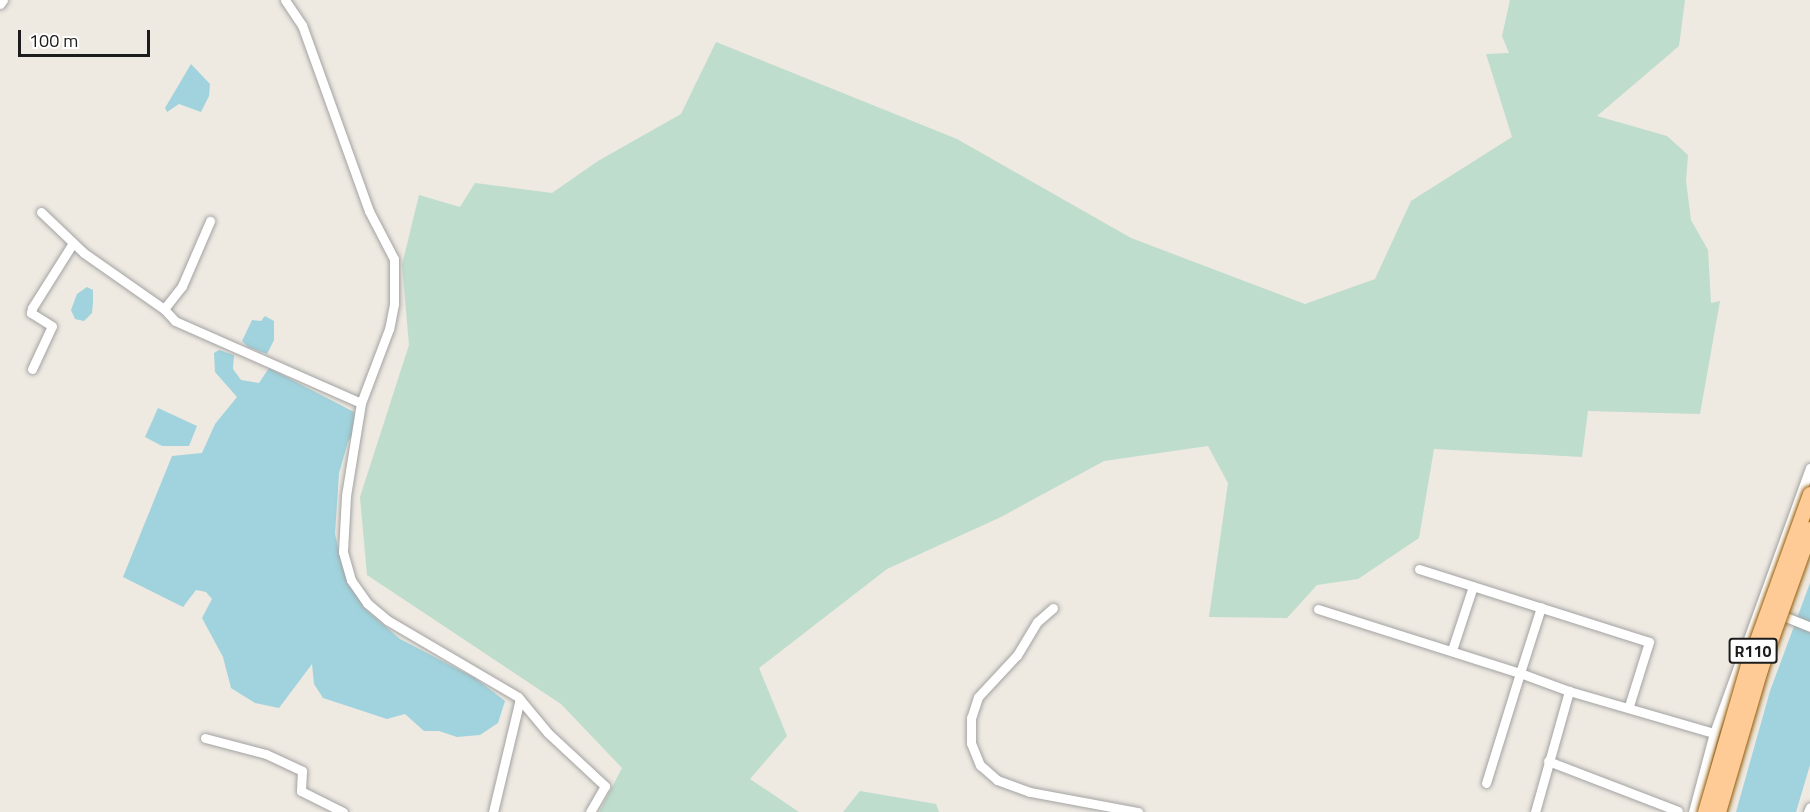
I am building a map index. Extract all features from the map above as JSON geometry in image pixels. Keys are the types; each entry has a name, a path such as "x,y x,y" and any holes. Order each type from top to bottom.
{"main road":[{"name":"R110","path":"1705,812 1748,665 1810,494"},
{"name":"R110","path":"1718,812 1760,669 1810,529"}],"street":[{"path":"0,4 3,0"},
{"path":"285,0 302,25 369,211 394,259 389,329 361,403 343,535 343,552 351,580 367,603 387,620 520,699 548,733 605,786 590,812"},
{"path":"41,212 73,243 164,309 175,321 361,403"},
{"path":"164,309 182,286 210,221"},
{"path":"33,369 52,326 31,313 32,308 73,243"},
{"path":"1692,812 1714,733 1756,610 1810,468"},
{"path":"1419,569 1649,642 1629,706"},
{"path":"1452,651 1473,586"},
{"path":"1486,783 1541,607"},
{"path":"1053,608 1036,622 1017,655 978,697 971,718 971,743 980,765 997,780 1030,792 1138,812"},
{"path":"1318,609 1520,673 1569,691 1629,706 1714,733"},
{"path":"1756,610 1788,617 1791,622 1810,627"},
{"path":"1535,812 1569,691"},
{"path":"493,812 520,699"},
{"path":"205,738 266,754 302,771 301,790 343,812"},
{"path":"1548,761 1678,811"},
{"path":"1809,812 1810,807"}],"green space":[{"path":"1510,0 1685,0 1679,46 1597,116 1667,136 1688,155 1686,181 1691,220 1708,250 1711,303 1720,301 1700,414 1588,411 1582,457 1434,449 1419,538 1358,579 1317,585 1287,618 1209,617 1228,483 1208,446 1104,461 1001,517 887,569 759,668 787,736 750,779 799,812 599,812 622,768 561,704 367,575 360,497 409,345 402,265 419,195 460,207 475,183 552,193 598,161 681,114 716,42 957,139 1131,238 1305,304 1375,279 1411,201 1512,137 1486,54 1509,53 1502,36"},
{"path":"860,791 936,804 939,812 843,812"}],"water":[{"path":"191,64 210,84 209,96 201,112 179,104 167,112 165,108"},
{"path":"87,287 93,290 92,313 84,321 75,319 71,310 77,294"},
{"path":"265,316 274,321 274,340 267,354 248,347 242,341 252,320 261,321"},
{"path":"219,350 234,355 233,369 241,380 259,383 269,368 354,412 357,428 348,442 339,473 335,534 343,569 363,607 400,639 475,678 505,701 498,723 480,735 457,737 439,731 424,731 405,714 387,719 323,698 314,684 312,664 279,708 255,703 231,688 223,657 202,618 212,599 206,592 196,590 183,607 123,577 172,456 202,453 215,424 237,397 215,372 214,353"},
{"path":"158,408 197,426 189,446 162,446 145,437"},
{"path":"1810,583 1810,765 1796,812 1736,812 1770,691"}]}
